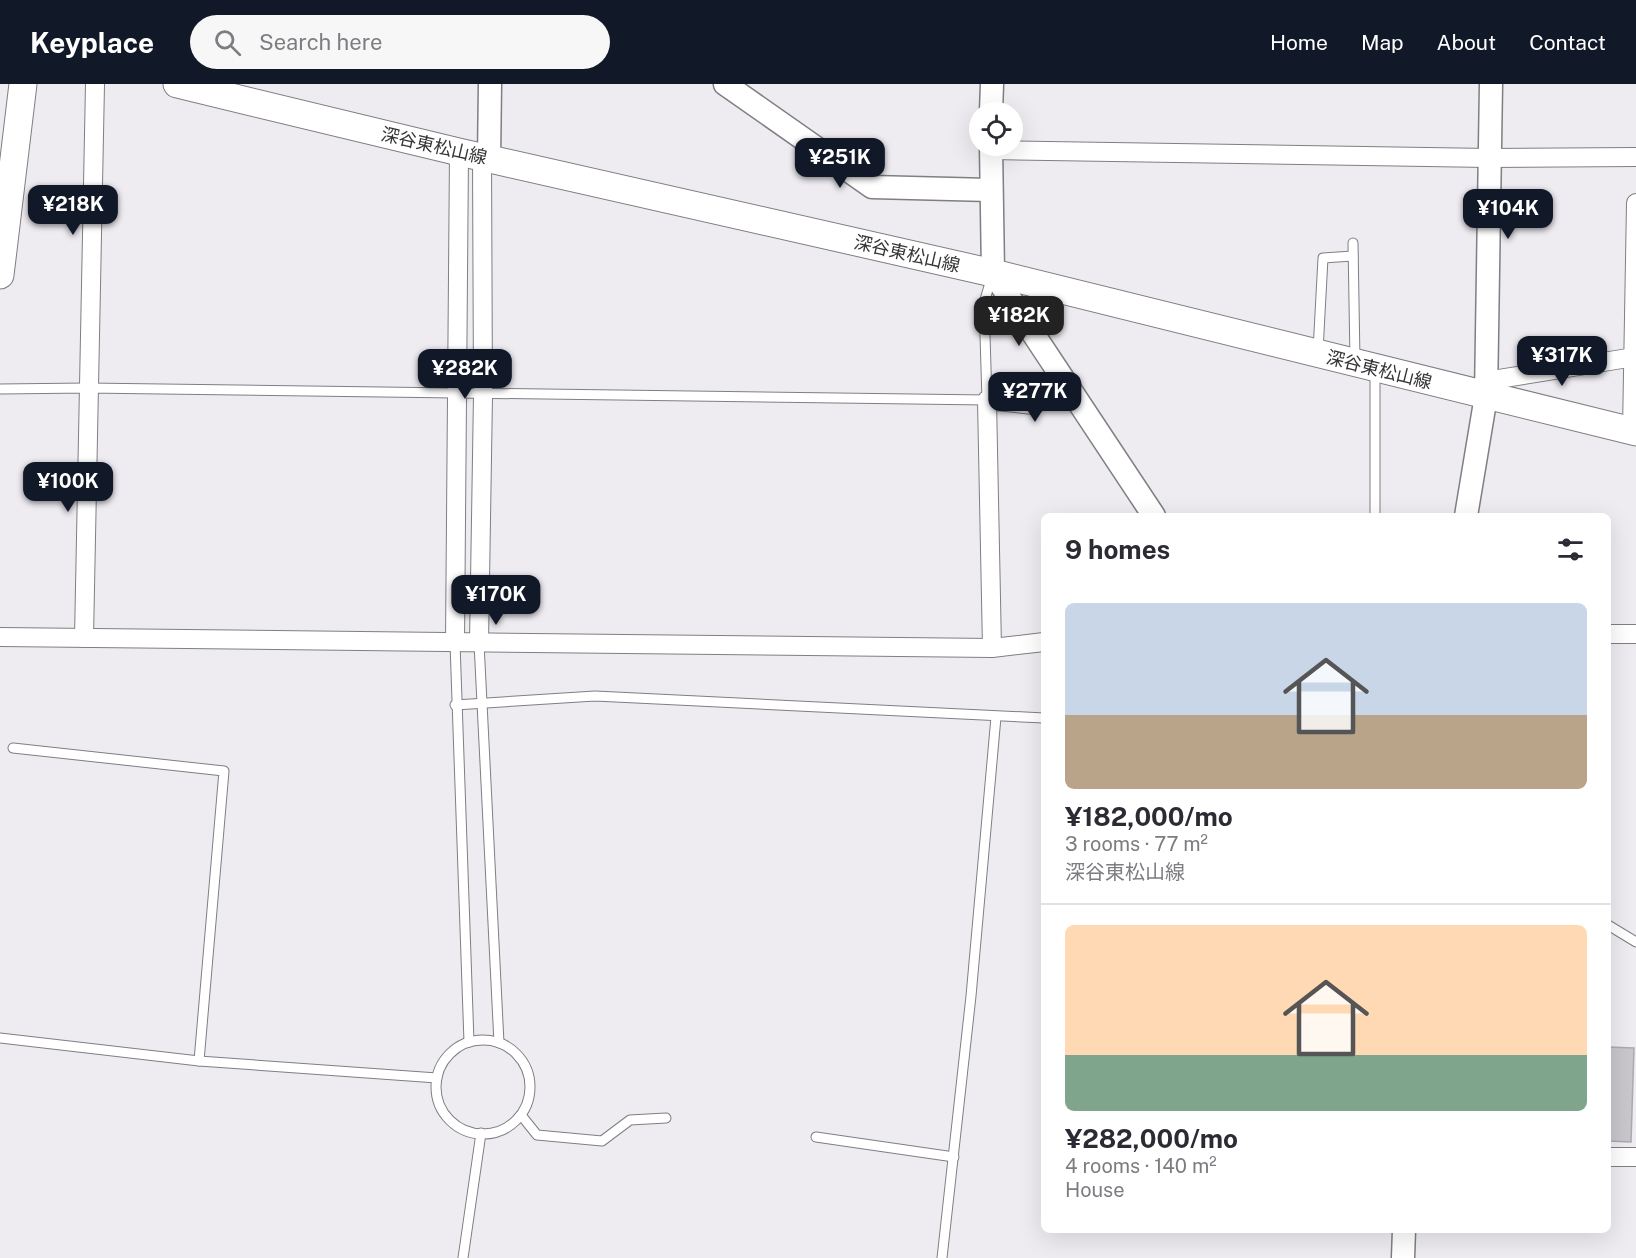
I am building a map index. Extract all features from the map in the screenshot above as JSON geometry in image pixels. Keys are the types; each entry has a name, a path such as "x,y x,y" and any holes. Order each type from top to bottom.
{"main road":[{"path":"0,275 9,136 23,84"},
{"name":"深谷東松山線","path":"177,84 477,156 993,273 1365,366 1486,389 1634,431"}],"street":[{"path":"84,638 87,388 95,84"},
{"path":"455,643 457,395 477,156 490,84"},
{"path":"725,84 872,187 990,190"},
{"path":"991,102 992,84"},
{"path":"1466,513 1486,389 1491,84"},
{"path":"1023,149 1490,158 1636,157"},
{"path":"477,156 483,395 479,644"},
{"path":"991,156 993,273 1067,381 1152,513"},
{"path":"1634,431 1636,203"},
{"path":"1486,389 1634,357"},
{"path":"992,648 987,400 1034,405 1067,381"},
{"path":"1611,634 1636,634"},
{"path":"0,637 992,648 1041,642"},
{"path":"1611,1157 1636,1157"},
{"path":"1403,1258 1404,1233"}],"lane":[{"path":"1353,243 1365,366 1375,513"},
{"path":"1318,354 1323,258 1353,256"},
{"path":"0,389 87,388 457,395 987,400 984,303 993,273"},
{"path":"455,643 455,705 469,1042"},
{"path":"479,644 499,1042"},
{"path":"455,705 595,696 1041,718"},
{"path":"942,1258 954,1157 996,717"},
{"path":"13,748 224,771 199,1061"},
{"path":"1611,927 1636,942"},
{"path":"0,1038 199,1061 437,1078"},
{"path":"484,1040 499,1042 512,1049 522,1060 528,1073 530,1088 521,1115 510,1125 496,1132 481,1133 465,1130 452,1122 442,1109 436,1094 437,1078 448,1056 469,1042 484,1040"},
{"path":"521,1115 537,1135 602,1141 630,1120 666,1118"},
{"path":"463,1258 481,1133"},
{"path":"816,1137 954,1157"}],"building":[{"path":"1611,1047 1634,1048 1631,1142 1611,1141"}]}
